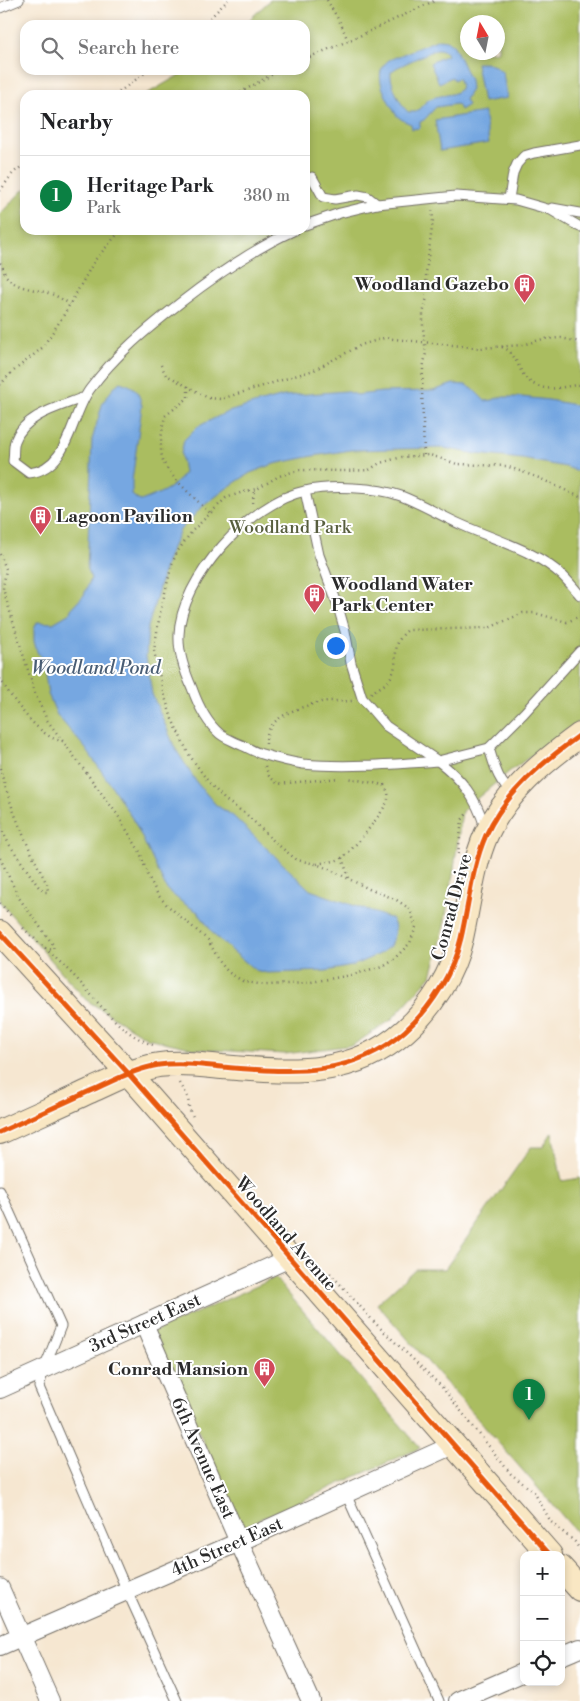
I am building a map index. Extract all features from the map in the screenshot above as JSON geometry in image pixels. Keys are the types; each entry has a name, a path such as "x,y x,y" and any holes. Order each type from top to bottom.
{"street":[{"name":"Conrad Drive","path":"0,1132 128,1073 160,1065 181,1063 278,1072 313,1070 339,1066 361,1059 381,1049 405,1031 430,1006 448,973 460,940 477,861 486,834 501,809 513,793 536,770 580,736"},
{"name":"Woodland Avenue","path":"11,925 128,1073 546,1551"},
{"name":"3rd Street East","path":"0,1388 290,1258"},
{"name":"6th Avenue East","path":"144,1324 239,1542 312,1701"},
{"name":"4th Street East","path":"0,1646 239,1542 452,1445"},
{"path":"565,1572 580,1589"},
{"path":"0,1588 50,1701"},
{"path":"565,1654 580,1648"},
{"path":"468,1699 520,1674"}],"lane":[{"path":"0,8 19,0"},
{"path":"509,199 513,173 517,164 524,156 580,145"},
{"path":"312,177 323,197 335,198 358,195 368,197 377,204"},
{"path":"310,223 340,213 377,204 456,196 509,199 542,207 551,210 580,227"},
{"path":"542,207 580,212"},
{"path":"82,398 28,422 15,441 13,461 29,473 40,472 55,461 68,438 82,398 102,372 137,337 226,268 284,235"},
{"path":"580,594 547,564 520,549 477,532 399,495 366,488 328,488 305,491 278,500 236,530 212,558 188,598 181,618 179,636 180,654 200,709 221,735 260,754 302,764 335,765 438,761 489,748 524,713 580,651"},
{"path":"305,491 319,555 337,602 351,664 362,698 386,726 454,773 477,804 486,834"},
{"path":"489,748 502,782 513,793"},
{"path":"0,1191 61,1326 39,1387 177,1701"},
{"path":"346,1494 439,1701"}],"path":[{"path":"208,20 228,0"},
{"path":"326,0 341,24 348,41"},
{"path":"310,57 436,0"},
{"path":"122,90 142,75"},
{"path":"245,90 271,75"},
{"path":"0,191 20,168"},
{"path":"424,455 422,390 426,353 423,314 427,297 426,273 433,220 432,199"},
{"path":"0,385 10,374 42,348 95,260 117,235"},
{"path":"0,263 6,276 12,281 28,289 50,293 70,304"},
{"path":"161,365 166,375 208,398 221,399 314,370 360,345 384,338 482,348 522,345 561,338 580,342"},
{"path":"501,347 512,352 523,376 531,382 544,388 580,385"},
{"path":"188,386 188,398 165,416 161,452 165,465 210,513"},
{"path":"0,554 6,569 3,589 36,696 47,720 117,814 140,852 147,874 158,895 208,940 228,972 244,982 266,985 305,983 352,975 382,966 396,957 410,942 416,927 410,909 395,898 369,889 316,864 297,860 277,844 246,814 225,800 206,780 188,753 172,719 163,691 154,651 156,629 172,564 177,552 184,541 226,498 257,489 279,476 308,469 369,470 380,463 402,457 430,455 457,464 506,466 539,478 580,497"},
{"path":"0,679 40,731 56,740 63,740"},
{"path":"0,768 19,824 47,884 48,892 44,892 38,886 9,844 0,826"},
{"path":"457,860 462,820 477,804"},
{"path":"0,858 19,898 54,946 53,950 44,948"},
{"path":"342,858 349,878"},
{"path":"0,903 11,925 44,948 76,978 123,1029 146,1043 162,1047"},
{"path":"181,1084 188,1096"},
{"path":"376,1323 441,1386 511,1474 534,1492 551,1522 575,1542 580,1550"}],"green space":[{"name":"Woodland Park","path":"270,0 580,0 580,721 510,771 462,811 442,937 431,976 391,1020 353,1045 285,1054 195,1049 147,1038 86,1000 0,902 0,214 20,193 20,235 310,235 310,90 154,90 179,75 310,75 310,20 249,20"},
{"path":"552,1132 562,1181 580,1178 580,1536 377,1304 415,1269 445,1269 531,1147 543,1147"},
{"path":"275,1278 420,1448 242,1527 153,1332"}],"water":[{"path":"439,39 447,40 454,46 470,80 471,89 465,100 468,105 460,110 457,104 436,107 420,122 420,128 412,129 411,124 395,113 385,93 380,79 383,66 389,60","holes":["436,49 442,50 447,55 430,63 439,83 452,77 454,80 458,78 460,89 452,94 430,99 416,112 408,112 396,93 391,72"]},
{"path":"476,63 486,63 495,66 503,73 507,98 483,102"},
{"path":"484,112 489,143 440,151 435,120"},
{"name":"Woodland Pond","path":"120,382 136,390 142,406 132,481 132,495 141,501 165,490 180,479 184,473 181,454 184,440 197,427 225,413 284,396 346,391 357,395 382,392 433,391 453,384 466,385 485,401 499,397 522,397 580,406 580,472 566,467 522,459 444,448 351,450 274,464 250,473 202,507 180,530 167,559 148,627 146,656 152,694 175,748 197,783 216,805 233,816 310,890 392,919 395,927 390,946 381,953 352,966 326,971 267,973 255,970 215,936 198,912 167,890 135,823 86,749 57,715 48,694 43,660 37,652 34,641 34,629 37,622 53,623 70,613 71,609 84,595 91,578 87,570 92,440 103,402"}],"cycle path":[{"path":"0,1132 124,1076 141,1069 159,1065 183,1064 271,1070 318,1069 341,1065 363,1058 384,1047 415,1022 440,989 453,964 461,938 477,860 494,819 515,792 539,767 580,735"},
{"path":"0,933 128,1073 546,1551"}],"place":[{"name":"Woodland Gazebo","path":"525,303"},
{"name":"Lagoon Pavilion","path":"40,535"},
{"name":"Woodland Water Park Center","path":"315,613"},
{"name":"Conrad Mansion","path":"264,1388"},
{"name":"Heritage Park","path":"529,1420"}]}
